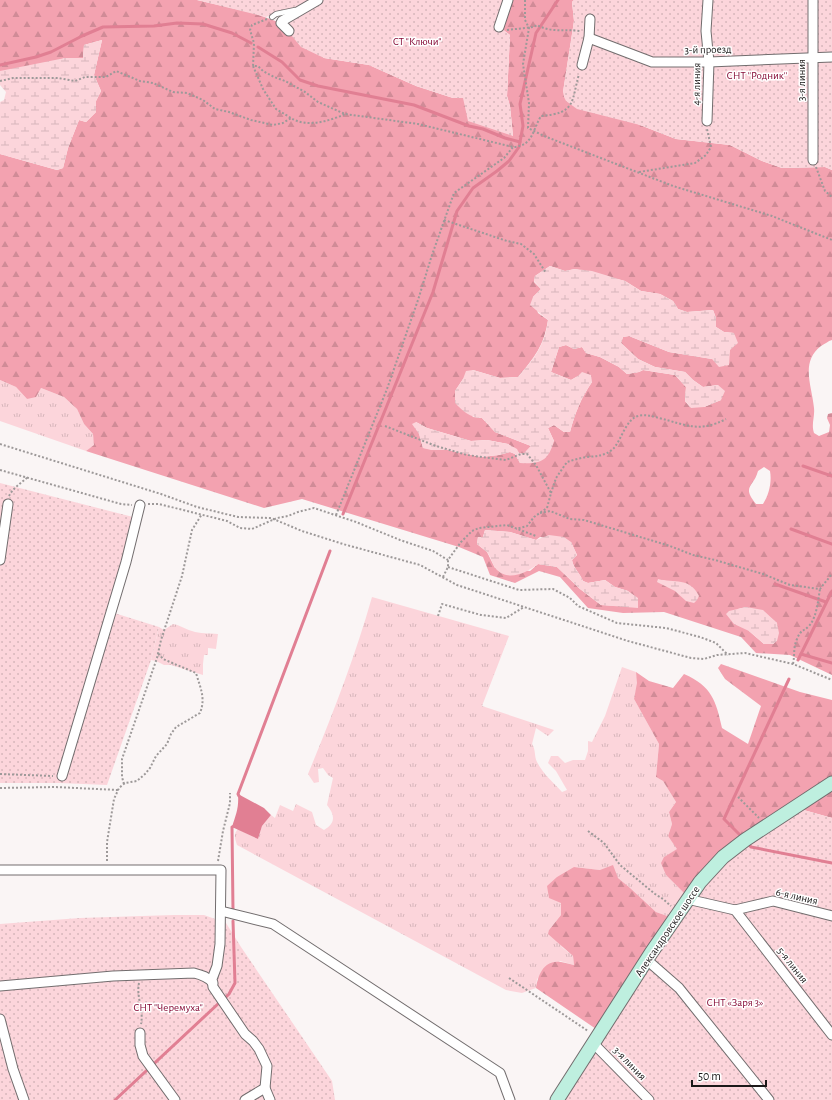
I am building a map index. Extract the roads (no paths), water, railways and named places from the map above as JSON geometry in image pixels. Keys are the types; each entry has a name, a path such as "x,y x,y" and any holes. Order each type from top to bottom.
{"street":[{"path":"289,31 281,23 282,21 318,0"},
{"path":"500,26 508,0"},
{"name":"4-я линия","path":"707,121 709,62 706,31 708,0"},
{"name":"3-я линия","path":"813,0 813,160"},
{"path":"582,65 589,38 590,19"},
{"name":"3-й проезд","path":"589,38 652,62 709,62 832,56"},
{"path":"0,560 8,504"},
{"path":"62,776 126,562 140,505"},
{"name":"Александровское шоссе","path":"557,1100 679,911 700,882 723,857 749,837 832,783"},
{"path":"0,870 221,870 221,910 217,966 212,979 217,994 241,1028 259,1049 267,1066 265,1088 270,1100"},
{"name":"6-я линия","path":"687,899 735,910 773,901 832,916"},
{"name":"5-я линия","path":"735,910 832,1035"},
{"path":"225,912 273,924 500,1073 510,1100"},
{"path":"647,960 679,988 769,1100"},
{"path":"0,986 113,976 194,973 203,975 210,979 213,983"},
{"path":"0,1018 13,1070 24,1100"},
{"path":"140,1033 140,1045 143,1056 175,1100"},
{"name":"3-я линия","path":"595,1040 649,1100"},
{"path":"245,1100 265,1088"}],"lane":[{"path":"272,16 303,9"}],"waterway":[{"path":"343,514 433,292 457,211 473,188 509,161 519,147 523,126 520,104 536,33 558,0"},
{"path":"0,65 51,52 103,27 154,26 177,23 203,24 232,33 251,43"},
{"path":"258,47 282,62 300,80 318,86 414,105 469,126 483,129 520,142"},
{"path":"803,466 832,476"},
{"path":"791,529 832,544"},
{"path":"239,796 238,794 330,551"},
{"path":"775,584 826,602"},
{"path":"798,660 832,591"},
{"path":"801,654 832,663"},
{"path":"742,837 724,819 789,679"},
{"path":"233,911 232,827 236,825"},
{"path":"747,842 751,847 832,863"},
{"path":"225,998 235,983 233,921"},
{"path":"115,1100 219,1003"}],"park label":[{"name":"СТ \"Ключи\"","path":"417,41"},
{"name":"СНТ ''Родник''","path":"757,75"},
{"name":"СНТ «Заря 3»","path":"735,1002"},
{"name":"СНТ \"Черемуха\"","path":"168,1007"}]}
